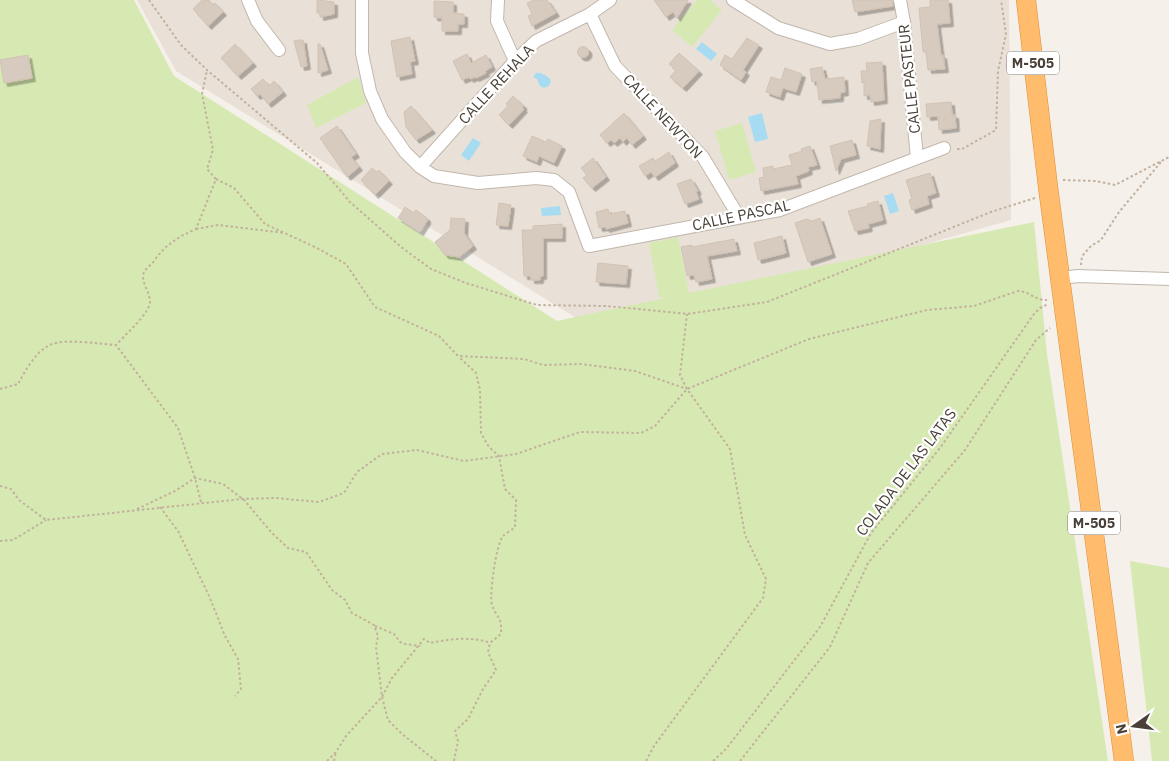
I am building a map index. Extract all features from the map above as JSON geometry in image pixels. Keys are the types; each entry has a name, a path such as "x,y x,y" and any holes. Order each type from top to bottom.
{"highway":[{"name":"M-505","path":"1026,0 1048,186 1064,284 1124,761"}],"street":[{"path":"248,0 257,21 279,50"},
{"path":"362,0 362,53 370,91 382,118 405,152 420,167"},
{"path":"498,0 497,21 514,61"},
{"name":"CALLE REHALA","path":"420,167 514,61 536,41 590,14 610,0"},
{"path":"733,0 778,28 830,44 858,39 904,22"},
{"name":"CALLE PASTEUR","path":"900,0 904,22 917,158"},
{"name":"CALLE NEWTON","path":"590,14 615,66 702,157 739,217"},
{"name":"CALLE PASCAL","path":"420,167 434,176 478,183 536,178 554,180 569,192 589,246 780,210 944,148"},
{"path":"1064,284 1169,279"}],"path":[{"path":"149,0 181,45 207,70 202,94 214,150 208,169 216,179 234,188 265,224 346,264 375,307 439,336 476,373 480,390 481,433 489,447 499,456 505,489 516,500 515,527 502,537 491,594 492,605 502,622 501,634 490,643 488,652 496,670 483,689 468,719 454,731 458,741 454,761"},
{"path":"944,148 962,149 996,130 998,72 1006,34 1001,0"},
{"path":"1048,186 1059,180 1072,179 1115,185 1169,157"},
{"path":"1064,284 1080,272 1082,256 1091,246 1101,240 1119,212 1163,160"},
{"path":"196,229 216,179"},
{"path":"116,345 147,310 151,299 143,277 146,269 153,263 159,253 177,238 196,229 218,224 287,234"},
{"name":"COLADA DE LAS LATAS","path":"713,761 726,749 820,627 871,533 940,448 1034,314 1064,284"},
{"path":"0,541 14,540 46,520 244,500 275,498 319,502 344,493 357,472 382,454 417,450 464,461 516,454 580,432 641,432 656,426 686,389 809,339 928,310 974,306 1023,291 1043,301 1049,300"},
{"path":"646,761 654,746 763,598 766,579 745,535 730,449 686,389 680,374 686,314"},
{"path":"740,761 830,647 868,563 965,450 1036,340 1053,326"},
{"path":"0,389 18,384 30,362 50,344 75,341 116,345 178,428 195,478 201,503"},
{"path":"458,356 524,359 543,365 581,364 635,371 686,389"},
{"path":"133,511 175,491 195,478 223,484 244,500 272,533 288,548 306,552 332,590 345,600 352,613 394,634 400,642 420,646"},
{"path":"0,486 10,489 19,500 46,520"},
{"path":"160,507 178,531 210,598 225,636 238,659 241,689 235,696"},
{"path":"374,625 378,636 376,647 382,697 388,720 402,734 436,761"},
{"path":"327,761 336,752 346,736 382,697 392,678 424,639 430,643 454,639 472,639 490,643"},
{"path":"334,761 336,752"}],"shaded area":[{"path":"137,0 1009,0 1011,220 604,335 176,71"}],"green space":[{"path":"0,0 134,0 174,76 557,321 665,298 659,297 649,243 678,237 689,293 1034,222 1047,354 1108,761 0,761"},
{"path":"697,0 710,0 722,10 692,47 672,30"},
{"path":"358,77 366,103 316,128 307,105"},
{"path":"742,123 756,172 729,180 715,131"},
{"path":"1130,561 1169,568 1169,761 1152,761"}],"water":[{"path":"702,42 717,54 711,61 696,49"},
{"path":"536,73 548,77 551,81 549,86 544,88 540,86 537,79 533,77"},
{"path":"762,113 768,139 755,142 748,117"},
{"path":"473,138 481,143 469,161 461,155"},
{"path":"893,193 899,211 890,214 884,196"},
{"path":"560,206 561,215 542,216 541,208"}],"building":[{"path":"202,0 209,0 213,5 215,3 223,12 208,26 193,9"},
{"path":"317,0 334,2 334,14 320,17 320,13 317,13"},
{"path":"534,0 547,0 556,13 532,26 528,16 532,14 527,3"},
{"path":"654,0 688,0 677,18 673,12 666,17"},
{"path":"852,0 892,0 893,6 855,12"},
{"path":"930,0 948,0 950,23 937,24 941,56 943,55 945,69 928,70 926,52 923,52 919,8 930,7"},
{"path":"434,1 453,2 453,13 464,14 464,24 458,24 458,31 442,31 442,18 434,17"},
{"path":"410,37 415,61 410,62 412,74 397,77 391,41"},
{"path":"747,38 759,45 743,70 746,72 741,80 720,65 725,55 732,59"},
{"path":"303,40 307,66 301,67 294,41"},
{"path":"235,44 253,63 238,76 221,58"},
{"path":"318,44 320,44 328,70 318,73"},
{"path":"583,46 589,52 583,58 577,52"},
{"path":"679,53 699,71 683,88 670,77 676,70 669,64"},
{"path":"467,54 471,63 486,55 492,67 485,71 486,73 476,78 470,79 469,77 462,80 453,61"},
{"path":"28,55 32,78 4,83 0,60"},
{"path":"882,62 884,100 871,102 870,95 864,96 864,82 862,83 861,71 867,71 866,63"},
{"path":"822,67 825,79 844,77 845,92 840,93 840,98 819,100 817,81 812,82 810,69"},
{"path":"785,68 802,74 796,92 783,88 780,97 766,92 771,77 781,80"},
{"path":"263,79 269,86 274,81 283,92 268,104 260,94 257,96 251,89"},
{"path":"513,96 524,106 522,107 524,109 509,125 499,115 508,106 506,104"},
{"path":"951,102 956,128 939,130 938,116 927,117 926,104"},
{"path":"411,106 432,130 416,140 406,127 404,112"},
{"path":"624,113 643,136 632,145 627,138 623,142 620,138 614,143 611,140 607,143 600,135"},
{"path":"881,119 880,149 867,146 870,121"},
{"path":"337,126 356,154 351,157 359,167 347,177 320,138"},
{"path":"532,136 546,142 548,139 562,146 554,163 539,156 537,162 523,156"},
{"path":"852,140 856,155 841,159 836,171 830,146"},
{"path":"810,146 817,165 808,167 809,171 796,176 798,184 761,191 759,178 764,177 763,168 773,166 773,169 792,165 789,155"},
{"path":"669,152 675,163 655,177 651,172 645,176 639,166 653,158 655,161"},
{"path":"593,158 606,177 592,188 583,178 587,175 581,168"},
{"path":"372,168 377,172 379,170 389,181 375,195 361,180"},
{"path":"930,173 936,193 927,196 929,204 912,210 909,200 912,199 906,180"},
{"path":"691,179 698,191 696,192 699,199 685,204 677,184"},
{"path":"878,201 883,220 868,224 869,228 855,231 848,211 868,206 867,204"},
{"path":"499,203 511,205 508,226 496,225"},
{"path":"405,207 414,213 416,210 427,218 420,232 398,218"},
{"path":"608,209 609,214 625,211 628,223 606,229 606,227 599,228 596,212"},
{"path":"451,218 465,219 464,233 473,246 459,257 445,255 435,242 450,230"},
{"path":"820,218 832,254 808,262 795,223 807,219 812,221"},
{"path":"562,224 562,238 543,238 543,276 540,276 540,280 531,280 531,276 524,276 522,230 533,230 533,226"},
{"path":"782,236 786,253 758,260 754,243"},
{"path":"734,239 737,251 707,256 712,279 696,282 694,275 687,276 681,247 692,245 692,247"},
{"path":"598,263 628,266 626,284 596,282"}]}
